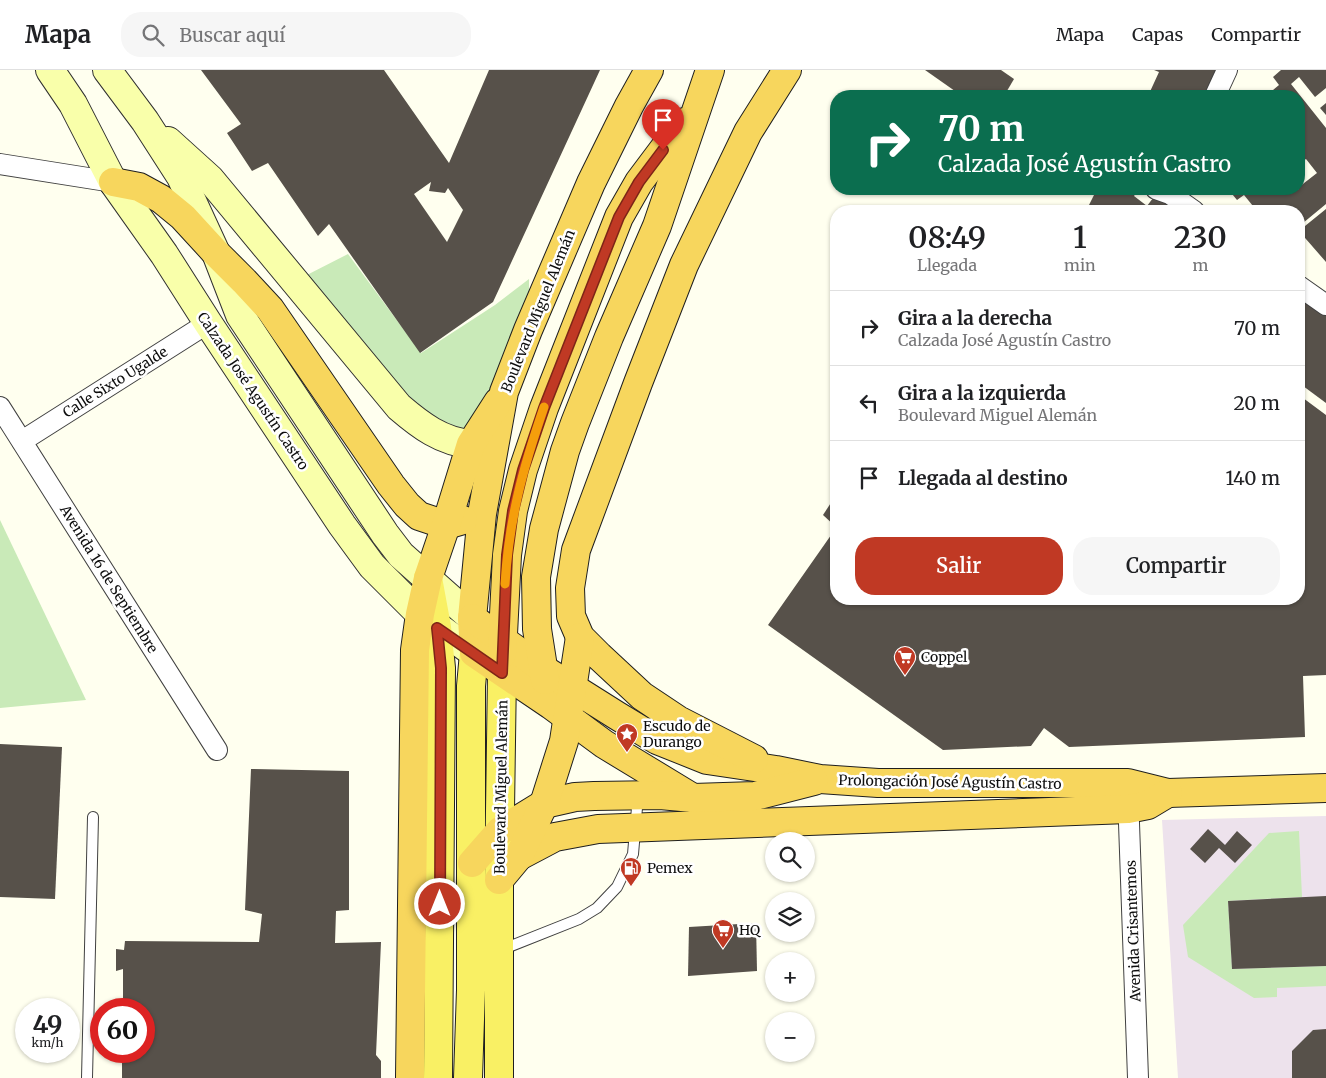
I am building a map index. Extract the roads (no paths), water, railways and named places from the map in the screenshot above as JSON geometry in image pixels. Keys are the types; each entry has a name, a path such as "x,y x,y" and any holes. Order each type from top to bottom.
{"highway":[{"name":"Boulevard Miguel Alemán","path":"474,653 472,618 482,514 504,392 531,322 591,183 649,70"},
{"path":"499,880 519,856 544,804 564,741 559,711 543,670 537,629 536,577 544,529 565,451 609,337 657,226 710,70"},
{"name":"Boulevard Miguel Alemán","path":"502,673 507,555 513,511 523,470 544,408 619,217 639,182 726,70"},
{"path":"776,770 678,720 642,696 580,637 571,616 570,588 576,550 684,265 748,132 787,70"},
{"path":"113,182 139,187 161,199 183,217 244,280 270,309 391,485 407,505 419,516 446,525 482,514 513,511"},
{"path":"609,337 610,351 615,366 623,376 638,383"},
{"path":"410,1078 415,650 429,621 428,578 471,444 504,392"},
{"name":"Prolongación José Agustín Castro","path":"472,618 543,670 657,740 706,760 776,770 820,779 1128,796"},
{"path":"559,711 572,687 580,637"},
{"name":"Calzada José Agustín Castro","path":"474,653 502,673"},
{"name":"Prolongación José Agustín Castro","path":"502,673 604,744 693,798 746,822 1168,793 1326,788"},
{"path":"472,863 500,830 544,804 575,797 660,795 693,798 755,796 820,779"},
{"path":"519,856 555,837 598,829 635,829 746,822"}],"main road":[{"name":"Calzada José Agustín Castro","path":"50,70 73,104 113,182 164,254 347,532 372,566 429,621 474,653"},
{"path":"107,70 145,121 181,177 216,253 240,315 385,534 401,555 472,618"},
{"path":"145,121 210,179 399,407 433,434 463,444 471,444"},
{"path":"429,621 441,668 438,1078"},
{"name":"Boulevard Miguel Alemán","path":"474,653 472,686 472,863 485,954 499,1078"},
{"name":"Boulevard Miguel Alemán","path":"468,1078 485,954 499,880 502,673"}],"street":[{"path":"1218,90 1228,70"},
{"path":"0,164 113,182"},
{"path":"1172,195 1186,205"},
{"path":"1305,290 1326,305"},
{"name":"Calle Sixto Ugalde","path":"22,441 208,323"},
{"name":"Avenida 16 de Septiembre","path":"1,411 22,441 217,750"},
{"name":"Avenida Crisantemos","path":"1128,796 1138,1078"}],"lane":[{"path":"485,954 579,919 597,908 617,887 633,854 638,795"},
{"path":"87,1078 93,817"}],"place":[{"name":"Coppel","path":"905,676"},
{"name":"Escudo de Durango","path":"627,753"},
{"name":"Pemex","path":"631,887"},
{"name":"HQ","path":"723,949"}]}
